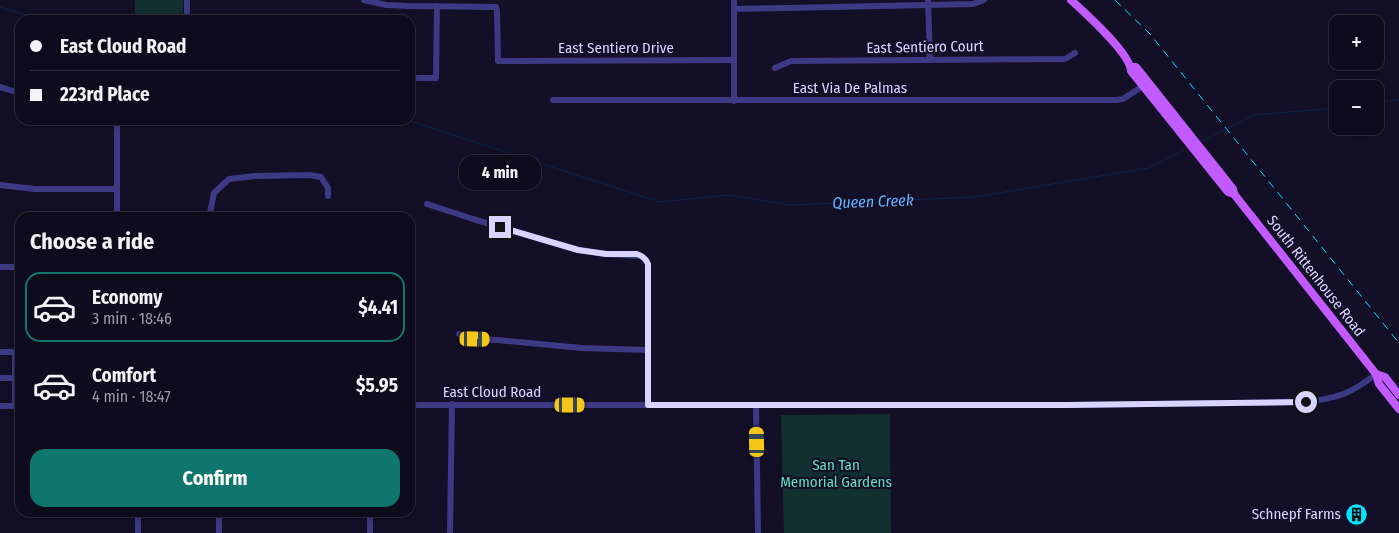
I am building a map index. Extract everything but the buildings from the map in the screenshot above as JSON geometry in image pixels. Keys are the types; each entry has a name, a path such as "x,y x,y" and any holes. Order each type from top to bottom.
{"main road":[{"name":"South Rittenhouse Road","path":"1071,0 1109,38 1143,86 1174,119"},
{"name":"South Rittenhouse Road","path":"1131,67 1136,67 1174,119 1233,189 1234,194 1376,374 1379,384 1399,409"},
{"name":"South Rittenhouse Road","path":"1376,374 1385,377 1399,395"}],"street":[{"path":"187,0 187,15"},
{"path":"364,0 386,5 437,6 436,78 415,78"},
{"path":"734,0 734,101"},
{"path":"734,9 928,2 973,4 984,0"},
{"path":"928,2 930,59"},
{"name":"East Sentiero Drive","path":"437,6 496,7 498,61 734,60"},
{"name":"East Sentiero Court","path":"775,68 791,61 1065,59 1075,53"},
{"name":"East Via De Palmas","path":"553,100 1115,100 1123,99 1143,86"},
{"path":"0,87 15,91"},
{"path":"117,125 117,212"},
{"path":"210,212 214,193 229,179 309,174 321,177 328,188 328,196"},
{"path":"0,185 35,188 117,190"},
{"path":"427,204 578,250 642,256 648,264 648,405"},
{"path":"0,267 15,267"},
{"path":"459,334 475,339 582,348 648,350"},
{"path":"0,352 15,352"},
{"name":"East Cloud Road","path":"415,405 1067,405 1306,402 1331,399 1346,394 1362,386 1376,374"},
{"path":"0,378 15,378"},
{"path":"450,533 452,404"},
{"path":"0,406 15,406"},
{"path":"756,406 758,533"},
{"path":"138,517 138,533"},
{"path":"219,517 219,533"},
{"path":"370,517 370,533"}],"green space":[{"path":"135,0 183,0 183,15 135,15"},
{"name":"San Tan Memorial Gardens","path":"890,414 891,533 784,533 781,415"}],"waterway":[{"name":"Queen Creek","path":"0,7 27,15"},
{"name":"Queen Creek","path":"1384,102 1399,99"},
{"name":"Queen Creek","path":"1200,142 1253,115 1329,109"},
{"name":"Queen Creek","path":"415,123 660,202 729,195 790,205 975,197 1148,168 1187,148"}],"railway":[{"path":"1115,0 1150,34 1399,343"}],"place":[{"name":"Schnepf Farms","path":"1357,514"}],"route":[{"path":"500,227 578,250 606,254 637,254 646,260 648,264 648,405 1067,405 1306,402"}]}
